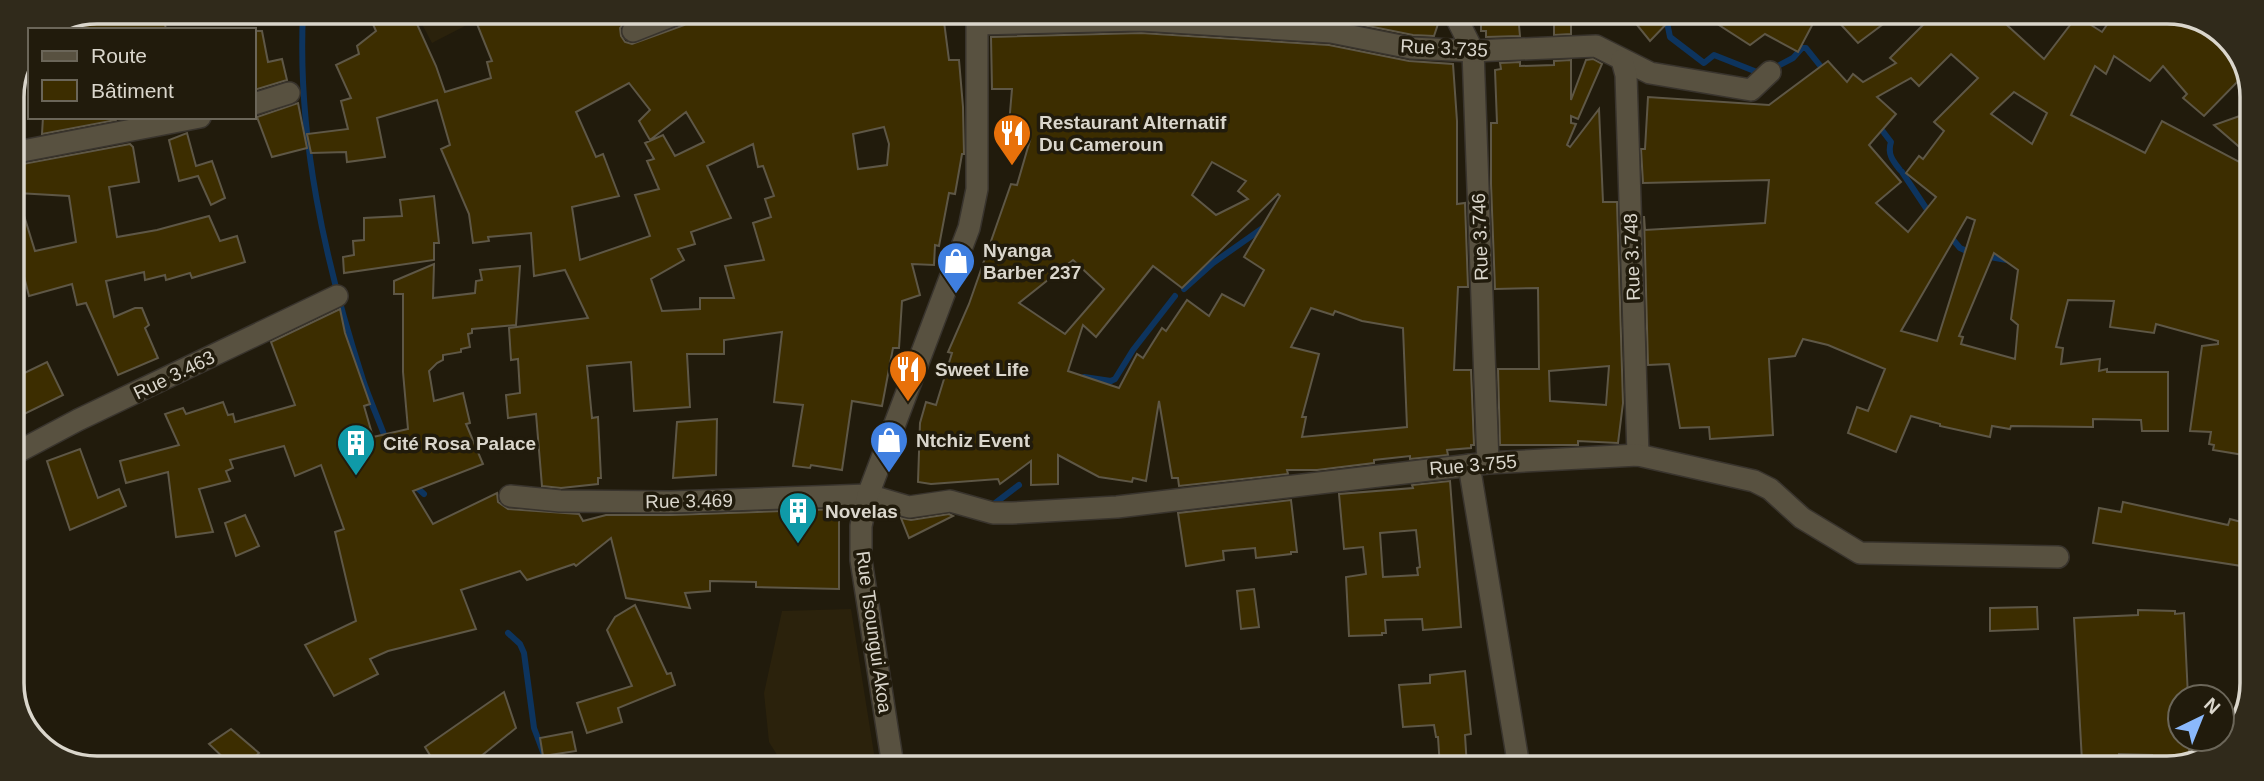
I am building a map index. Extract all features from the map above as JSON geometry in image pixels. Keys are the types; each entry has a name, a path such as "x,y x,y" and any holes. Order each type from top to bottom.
{"street":[{"path":"633,31 650,24"},
{"name":"Rue Tsoungui Akoa","path":"891,756 861,560 861,527 868,495 969,228 978,189 977,24"},
{"name":"Rue 3.735","path":"1204,24 1331,32 1410,48 1473,51 1596,46 1650,73 1751,90 1770,72"},
{"name":"Rue 3.746","path":"1460,24 1473,51 1479,464 1518,756"},
{"name":"Rue 3.748","path":"1622,60 1626,75 1638,455"},
{"path":"256,103 289,93"},
{"path":"24,151 190,119"},
{"name":"Rue 3.463","path":"25,448 337,296"},
{"name":"Rue 3.755","path":"868,495 909,507 950,501 993,513 1012,513 1117,507 1479,464 1638,455 1754,481 1770,489 1802,518 1860,553 2058,557"},
{"name":"Rue 3.469","path":"510,496 560,501 671,502 868,495"}],"shaded area":[{"path":"422,24 469,24 432,43"},
{"path":"851,609 874,756 778,756 769,742 764,693 782,611"}],"building":[{"path":"98,24 165,24 166,28 76,28"},
{"path":"373,24 417,24 445,92 491,78 487,62 492,61 477,24 624,24 620,28 621,36 625,42 632,44 686,24 944,24 949,60 959,60 963,107 964,154 955,194 949,193 939,246 935,245 934,265 912,264 920,295 902,301 899,348 893,348 882,406 852,401 842,470 811,465 810,468 793,466 803,405 774,402 782,332 724,340 724,354 687,354 690,407 634,411 631,362 587,366 592,418 598,417 601,478 598,478 598,484 561,488 542,486 536,414 508,418 506,395 520,393 518,359 511,360 509,328 588,318 565,270 534,276 531,233 488,237 489,241 473,243 469,214 441,149 450,145 437,100 377,118 385,157 347,162 346,152 311,153 307,134 348,129 341,101 351,98 336,65 359,54 357,46 376,31","holes":["629,83 650,110 639,121 650,140 686,112 704,142 675,156 663,135 645,143 654,159 647,161 659,189 635,195 650,236 580,260 572,207 619,196 603,154 596,157 576,112","884,127 889,144 887,165 858,169 853,134","753,144 758,167 763,166 774,196 765,199 771,217 753,223 764,260 725,266 734,298 700,298 700,309 662,311 651,279 684,260 678,249 695,244 691,232 731,218 707,166"]},
{"path":"1358,24 1438,24 1434,36 1413,35"},
{"path":"1481,24 1519,24 1520,36 1486,37 1486,31 1481,31"},
{"path":"1554,24 1571,24 1571,34 1554,35"},
{"path":"1636,24 1666,24 1650,41"},
{"path":"1717,24 1813,24 1798,52 1765,34 1750,45"},
{"path":"1840,24 1883,24 1858,43"},
{"path":"1924,24 2006,24 2044,59 2071,24 2090,24 2102,32 2108,24 2176,25 2199,32 2218,46 2230,61 2238,82 2204,116 2183,98 2187,94 2163,66 2150,81 2114,56 2106,74 2095,66 2071,115 2145,153 2162,121 2239,162 2240,454 2213,450 2214,445 2209,444 2211,432 2190,431 2202,346 2218,344 2218,341 2156,324 2154,333 2110,327 2114,301 2068,300 2056,347 2063,348 2061,364 2100,359 2099,371 2107,369 2107,372 2168,372 2168,431 2142,431 2141,420 2093,419 2093,427 2011,426 2010,429 1992,426 1990,437 1940,426 1911,416 1896,452 1848,433 1857,407 1868,411 1885,369 1828,345 1803,339 1795,356 1769,359 1773,435 1710,439 1709,427 1680,428 1669,364 1648,365 1644,216 1645,230 1765,223 1769,180 1643,183 1641,149 1645,149 1648,97 1769,105 1828,61 1847,82 1853,74 1863,82 1896,63 1890,58","holes":["1951,54 1978,78 1934,122 1944,131 1923,159 1919,156 1906,173 1936,197 1908,232 1876,203 1901,182 1869,145 1896,114 1877,97 1911,78 1919,86","2014,92 2047,113 2032,144 1991,114","1967,217 1975,220 1937,341 1901,331","1994,253 2018,270 2011,319 2018,325 2015,359 1961,344 1963,337 1959,336"]},
{"path":"256,31 262,31 268,62 282,59 287,80 256,89"},
{"path":"1141,33 1329,45 1409,61 1453,64 1457,121 1457,204 1465,203 1468,287 1458,287 1454,370 1471,370 1474,445 1471,445 1471,448 1447,450 1448,455 1374,460 1374,463 1317,470 1287,470 1288,474 1179,486 1178,478 1172,478 1159,401 1146,481 1133,478 1132,482 1099,477 1058,455 1058,484 1031,485 1031,461 1000,484 998,479 931,484 918,482 920,423 926,402 936,405 952,353 948,352 969,304 1011,184 1017,185 1030,140 1008,136 1012,89 992,89 991,37","holes":["1212,162 1246,181 1238,191 1248,199 1216,215 1192,195","1278,194 1280,196 1244,257 1264,270 1244,306 1222,294 1209,316 1187,300 1166,331 1162,328 1143,358 1137,354 1119,388 1068,371 1083,325 1096,337 1153,266 1182,288","1073,260 1104,289 1065,334 1019,303","1311,308 1333,315 1335,311 1362,321 1403,328 1407,427 1302,437 1306,417 1302,417 1319,354 1291,347"]},
{"path":"1593,59 1602,64 1578,119 1571,116 1571,123 1576,124 1567,145 1570,147 1599,109 1603,202 1617,202 1623,403 1618,443 1578,441 1578,445 1500,445 1498,369 1539,369 1538,288 1495,289 1491,123 1497,123 1495,70 1501,69 1500,63 1520,62 1520,66 1554,65 1554,61 1571,60 1571,100 1586,60","holes":["1609,366 1606,405 1550,401 1549,371"]},
{"path":"298,103 307,148 272,157 257,117"},
{"path":"2239,116 2239,147 2214,125"},
{"path":"43,119 116,119 116,120 42,134"},
{"path":"187,133 196,166 212,161 225,198 211,205 198,176 179,181 169,140"},
{"path":"130,144 133,147 139,182 109,187 117,237 209,216 220,241 237,236 245,262 192,278 190,273 166,280 165,275 145,280 144,272 106,281 114,317 135,308 142,308 149,325 145,328 158,358 118,375 86,303 77,305 72,284 29,296 24,278 24,216 35,251 76,242 69,196 24,193 24,164"},
{"path":"434,196 439,243 434,243 434,260 344,273 343,257 354,255 353,241 364,240 364,218 402,216 400,200"},
{"path":"434,264 433,298 475,293 476,281 482,280 480,270 520,266 516,325 472,329 472,333 468,334 470,347 461,349 461,352 443,355 443,360 429,371 434,401 463,393 470,423 466,424 483,464 413,491 433,524 497,493 498,502 508,509 579,514 583,521 606,515 839,509 839,589 756,587 756,582 710,581 710,591 685,593 690,608 626,598 611,538 576,566 574,564 527,580 520,571 461,590 476,629 388,651 370,659 378,674 334,696 305,645 356,621 335,532 344,529 321,465 295,476 284,446 230,460 233,468 226,471 230,481 199,489 213,532 176,537 168,472 126,483 120,461 179,445 165,414 183,408 186,414 223,402 228,415 233,414 235,422 295,405 271,342 340,309 345,333 370,404 364,406 373,437 408,429 403,372 403,294 394,294 394,281"},
{"path":"47,362 63,395 25,414 24,373"},
{"path":"717,419 716,475 673,478 677,422"},
{"path":"80,449 98,498 119,489 126,506 70,530 47,461"},
{"path":"1450,481 1461,627 1423,630 1422,619 1385,620 1386,633 1382,635 1349,636 1346,577 1366,574 1363,547 1344,549 1339,494 1413,488 1412,485","holes":["1416,530 1420,567 1417,568 1418,575 1383,577 1380,533"]},
{"path":"1291,500 1297,552 1256,558 1255,548 1223,551 1224,560 1186,566 1178,513"},
{"path":"2123,502 2228,525 2230,519 2240,522 2240,566 2093,543 2099,508 2121,512"},
{"path":"949,514 953,516 909,538 901,518 911,520"},
{"path":"245,515 259,546 236,556 225,523"},
{"path":"1254,589 1259,627 1241,629 1237,591"},
{"path":"635,605 667,674 671,673 675,685 618,708 622,722 587,733 577,703 632,686 607,630 615,617"},
{"path":"2037,607 2038,629 1990,631 1990,608"},
{"path":"2138,610 2184,613 2187,683 2166,683 2166,753 2189,753 2176,756 2082,756 2074,618 2138,615"},
{"path":"1465,671 1471,734 1465,735 1466,756 1439,756 1434,725 1403,727 1399,685 1430,683 1430,675"},
{"path":"504,692 516,728 481,756 430,756 425,747"},
{"path":"231,729 259,753 256,756 222,756 209,744"},
{"path":"572,732 576,751 543,756 540,738"}],"waterway":[{"path":"303,24 305,106 316,199 349,335 386,440"},
{"path":"1667,24 1670,37 1704,63 1714,55 1762,74"},
{"path":"1772,69 1793,58 1802,48 1806,48 1826,73"},
{"path":"1878,125 1891,142 1890,154 1900,170"},
{"path":"1902,172 1930,214"},
{"path":"1184,289 1213,263 1267,225"},
{"path":"1949,235 1960,248 1973,254"},
{"path":"1984,256 2007,260"},
{"path":"1084,377 1111,381 1115,379 1133,350 1175,296"},
{"path":"414,485 424,494"},
{"path":"994,504 1019,485"},
{"path":"508,633 520,644 524,653 534,728 545,756"}],"place":[{"name":"Restaurant Alternatif Du Cameroun","path":"1012,167"},
{"name":"Nyanga Barber 237","path":"956,295"},
{"name":"Sweet Life","path":"908,403"},
{"name":"Ntchiz Event","path":"889,474"},
{"name":"Cité Rosa Palace","path":"356,477"},
{"name":"Novelas","path":"798,545"}]}
